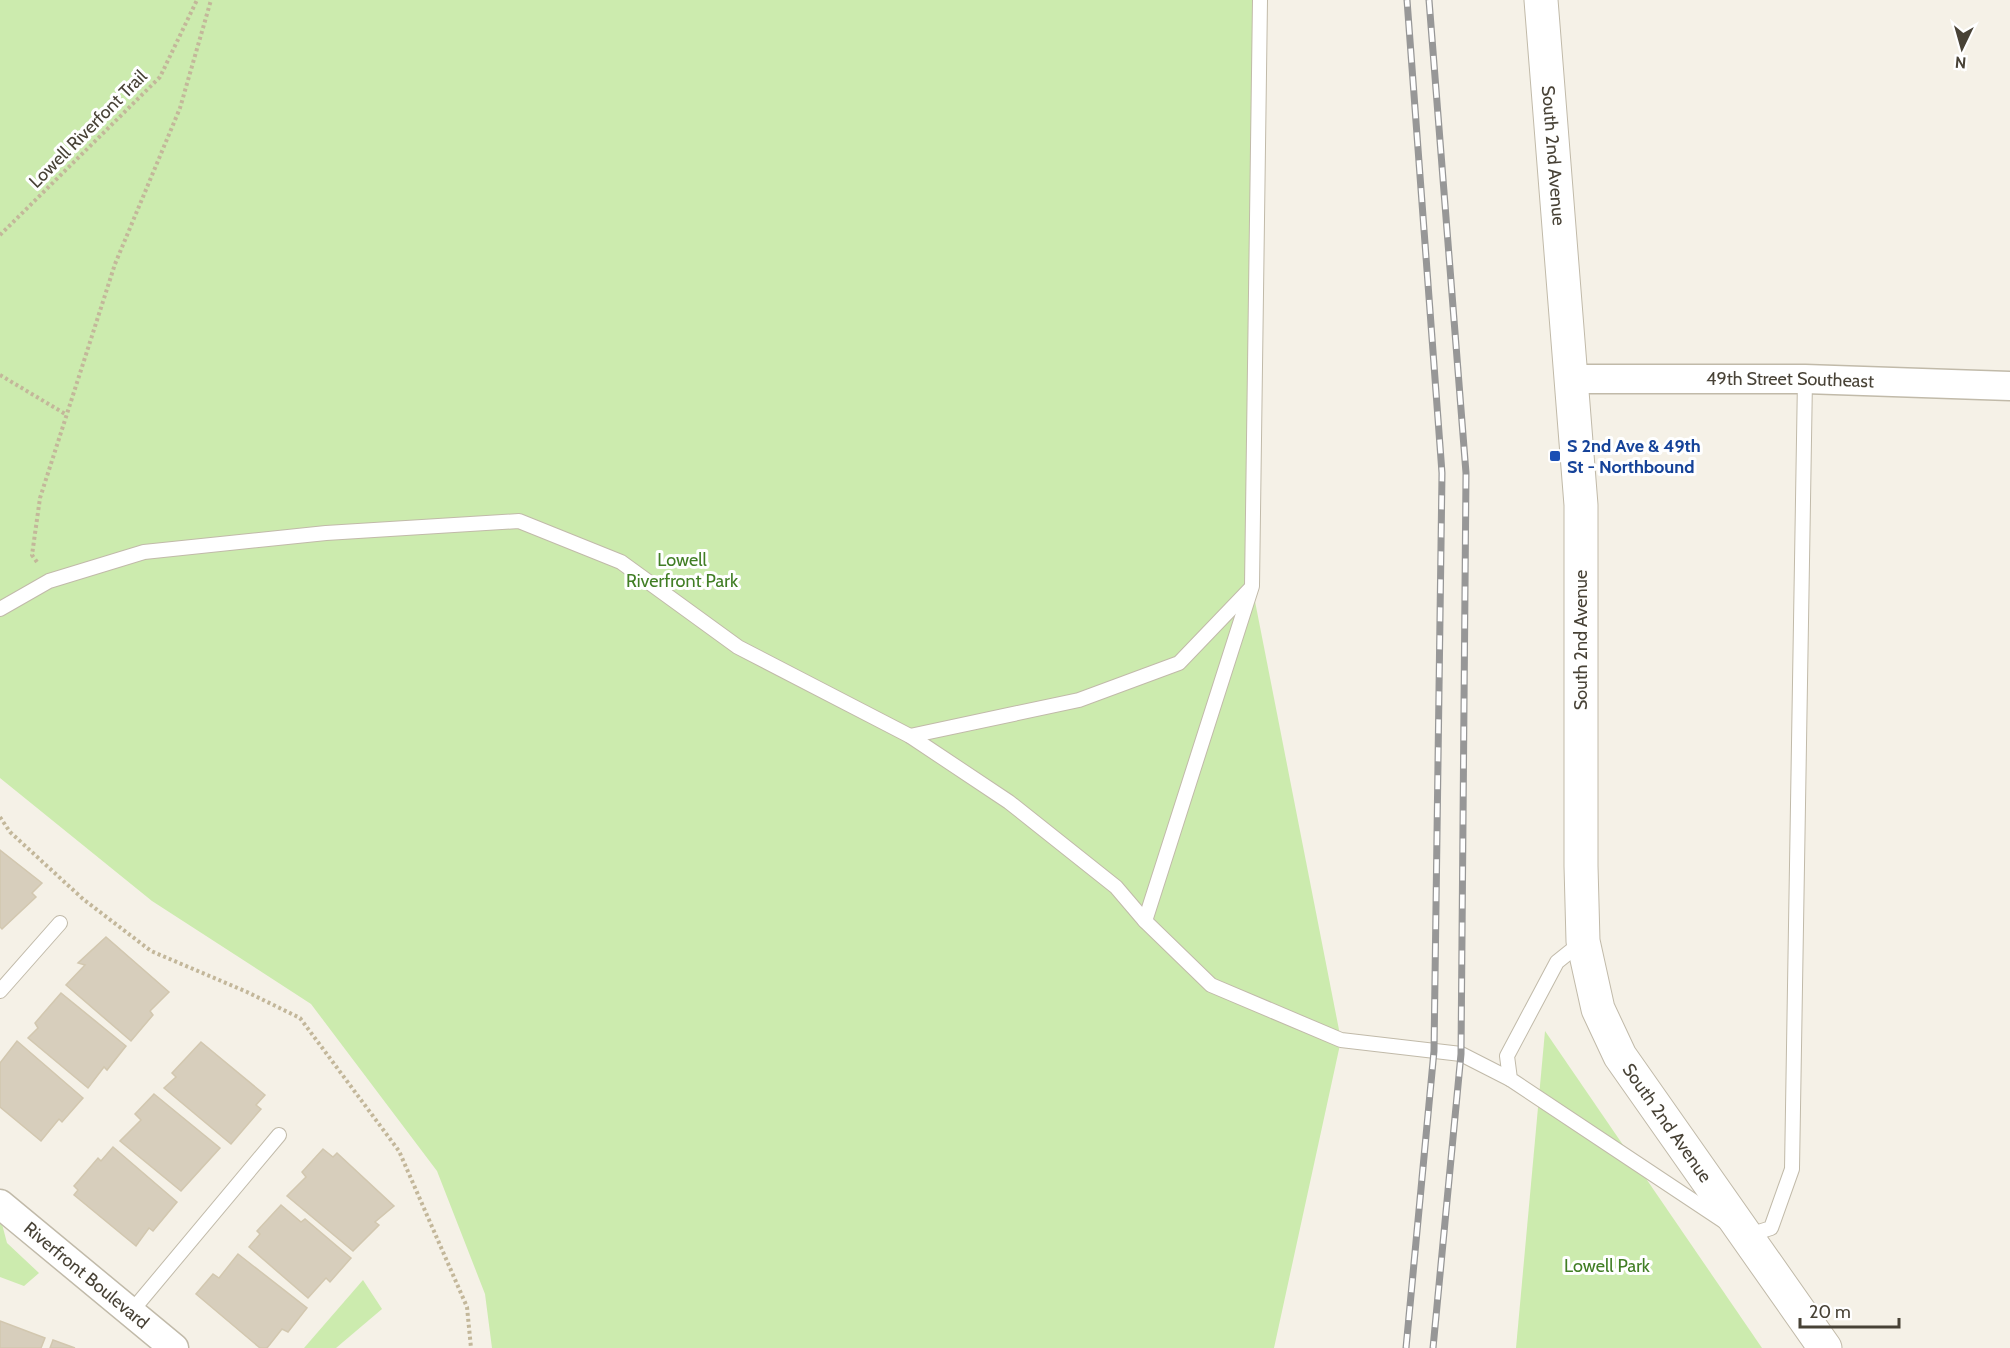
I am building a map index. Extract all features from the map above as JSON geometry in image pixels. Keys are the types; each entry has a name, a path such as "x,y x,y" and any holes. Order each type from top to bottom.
{"street":[{"name":"South 2nd Avenue","path":"1541,0 1581,505 1583,940 1598,1009 1620,1056 1825,1348"},
{"name":"49th Street Southeast","path":"1571,379 1804,379 2010,386"},
{"name":"Riverfront Boulevard","path":"0,1204 130,1312 163,1344"}],"lane":[{"path":"1145,921 1252,586 1260,0"},
{"path":"0,609 49,581 144,552 326,533 519,521 621,562 738,647 910,736 1009,801 1116,887 1145,921 1211,985 1341,1040 1461,1054 1510,1079 1745,1236 1771,1228 1792,1169 1804,379"},
{"path":"910,736 1079,700 1179,663 1252,586"},
{"path":"0,991 60,923"},
{"path":"1510,1079 1507,1056 1557,962 1583,940"},
{"path":"130,1312 279,1135"}],"path":[{"name":"Lowell Riverfont Trail","path":"0,235 160,77 197,0"},
{"path":"49,581 32,555 40,498 115,264 180,108 211,0"},
{"path":"0,375 67,415"},
{"path":"0,817 10,832 83,899 151,951 248,992 300,1018 399,1150 467,1306 471,1348"}],"green space":[{"name":"Lowell Riverfront Park","path":"0,0 1260,0 1252,586 1341,1040 1274,1348 492,1348 485,1294 437,1171 311,1004 152,901 0,778"},
{"name":"Lowell Park","path":"1545,1031 1762,1348 1516,1348"},
{"path":"0,1223 7,1243 39,1273 24,1286 0,1277"},
{"path":"363,1280 382,1309 336,1348 304,1348"}],"building":[{"path":"0,850 42,883 32,893 36,897 2,929 0,927"},
{"path":"106,937 169,992 150,1011 153,1015 131,1041 66,985 85,965 78,963"},
{"path":"61,993 126,1046 107,1070 104,1067 88,1088 28,1038 38,1028 35,1023"},
{"path":"17,1041 83,1098 62,1122 59,1119 41,1141 0,1107 0,1063"},
{"path":"201,1042 265,1095 256,1105 261,1109 231,1144 164,1088 176,1077 172,1073"},
{"path":"154,1094 220,1148 181,1191 120,1141 141,1120 135,1114"},
{"path":"113,1147 177,1202 153,1231 149,1228 136,1246 74,1195 78,1190 74,1186 98,1158 101,1161"},
{"path":"323,1149 333,1157 337,1153 394,1206 375,1222 379,1225 353,1251 287,1196 306,1177 302,1172"},
{"path":"281,1205 301,1222 305,1219 351,1258 330,1282 326,1278 308,1298 249,1247 260,1234 257,1231"},
{"path":"238,1254 307,1308 288,1332 282,1329 267,1348 260,1348 196,1294 213,1274 219,1278"},
{"path":"0,1321 45,1338 41,1348 0,1348"},
{"path":"53,1340 75,1348 50,1348"}],"railway":[{"path":"1406,1348 1434,1051 1442,473 1407,0"},
{"path":"1429,0 1466,473 1461,1054 1433,1348"}],"place":[{"name":"S 2nd Ave & 49th St - Northbound","path":"1555,456"}]}
